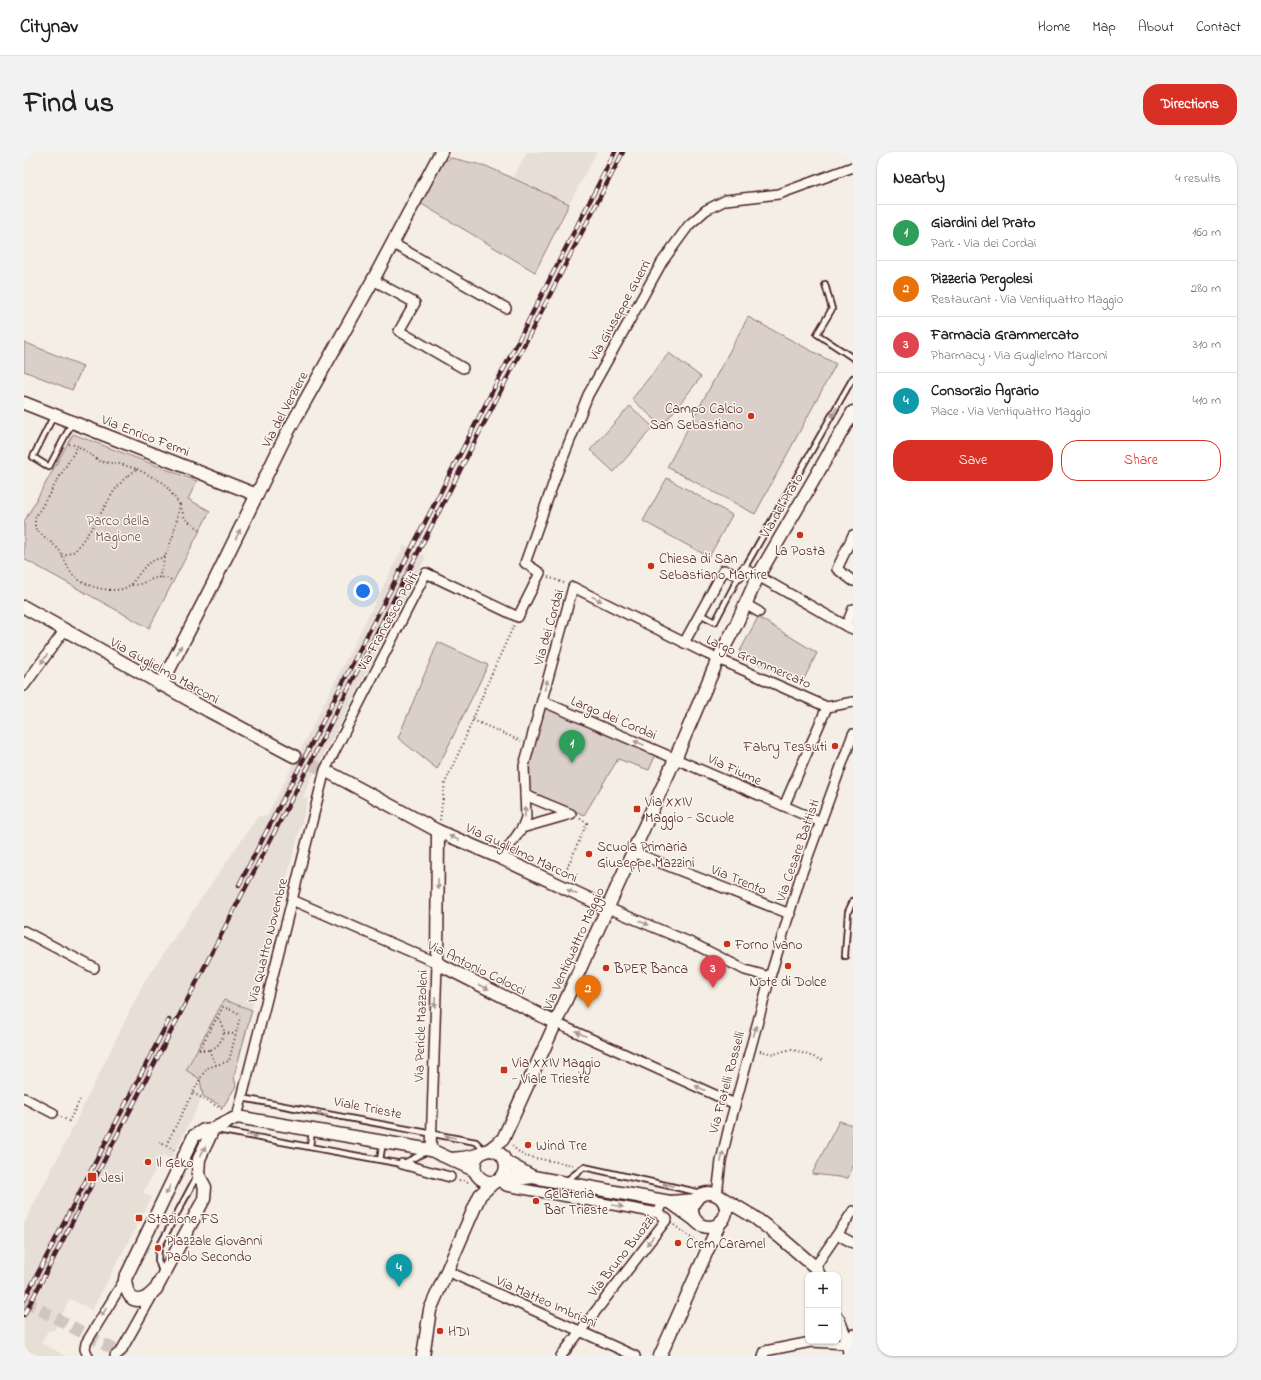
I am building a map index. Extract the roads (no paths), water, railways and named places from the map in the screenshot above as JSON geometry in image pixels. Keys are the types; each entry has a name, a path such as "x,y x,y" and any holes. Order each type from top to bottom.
{"street":[{"name":"Via del Verziere","path":"161,685 215,580 286,435 373,280 440,152"},
{"name":"Via Giuseppe Guerri","path":"518,617 540,573 525,563 557,473 588,395 662,262 689,225 706,210 726,200 779,194 853,167"},
{"path":"392,243 506,308"},
{"path":"373,280 415,303 400,331 463,368"},
{"name":"Via Enrico Fermi","path":"24,403 257,495"},
{"name":"Via del Prato","path":"718,659 758,576 853,412"},
{"path":"853,534 837,569 853,581"},
{"name":"Largo Grammercato","path":"827,707 684,643 724,570 758,576 850,628"},
{"name":"Via Francesco Politi","path":"328,772 426,573 518,617"},
{"name":"Via dei Cordai","path":"501,858 522,828 526,818 524,766 573,587 684,643"},
{"path":"745,604 759,612"},
{"name":"Via Guglielmo Marconi","path":"24,607 209,712 294,756"},
{"path":"850,628 853,609"},
{"path":"24,686 64,631"},
{"name":"Via Ventiquattro Maggio","path":"504,1159 504,1139 718,659"},
{"name":"Largo dei Cordai","path":"542,701 675,758"},
{"path":"784,806 827,707 853,702"},
{"name":"Via Cesare Battisti","path":"770,977 800,878 853,734"},
{"name":"Via Fiume","path":"675,758 821,822"},
{"name":"Via Guglielmo Marconi","path":"328,772 438,831 501,858 608,908 694,944 744,970 770,977"},
{"name":"Via Quattro Novembre","path":"237,1117 292,900 328,772"},
{"path":"522,828 571,814 525,795"},
{"name":"Via Pericle Mazzoleni","path":"431,1150 437,964 438,831"},
{"name":"Via Trento","path":"633,852 790,914"},
{"name":"Via Antonio Colocci","path":"292,900 437,964 556,1023 735,1104"},
{"path":"24,931 94,968"},
{"name":"Via Fratelli Rosselli","path":"707,1250 692,1210 706,1196 721,1161 770,977"},
{"path":"24,1098 53,1113"},
{"path":"88,1356 85,1350 86,1342 125,1279 194,1136 204,1130 213,1129 237,1117"},
{"name":"Viale Trieste","path":"237,1117 431,1150 476,1174 486,1182 532,1177 667,1201 706,1196"},
{"path":"115,1356 121,1351 204,1199 205,1187 198,1174 199,1159 213,1129"},
{"name":"Via Ventiquattro Maggio","path":"484,1152 504,1139"},
{"name":"Viale Trieste","path":"484,1152 497,1151 504,1159 532,1177"},
{"path":"450,1159 484,1152"},
{"path":"480,1195 474,1162 484,1152"},
{"path":"423,1356 430,1310 480,1195 498,1180 506,1170 504,1159"},
{"path":"402,1164 450,1177"},
{"name":"Viale Trieste","path":"498,1180 506,1186 658,1213"},
{"path":"706,1196 754,1217 780,1237 817,1271 853,1211"},
{"path":"660,1356 725,1212 724,1203 706,1196"},
{"path":"658,1213 667,1201"},
{"name":"Viale Trieste","path":"667,1201 697,1222"},
{"name":"Via Bruno Buozzi","path":"561,1356 667,1219 658,1213"},
{"path":"697,1222 704,1226 710,1227 722,1220 741,1214 754,1217"},
{"path":"838,1235 853,1243"},
{"name":"Via Matteo Imbriani","path":"447,1271 579,1332 635,1356"},
{"path":"125,1279 126,1289 129,1296 136,1300 144,1299 156,1289"},
{"path":"841,1324 851,1341 850,1356"},
{"path":"841,1341 851,1341"},
{"path":"763,1356 765,1351 805,1343"}],"lane":[{"path":"825,284 832,309 817,334 853,358"},
{"path":"742,573 853,378"},
{"path":"54,415 33,457 49,467 73,422"},
{"name":"Largo Grammercato","path":"700,614 715,622 742,573"},
{"path":"845,956 848,912 853,901"},
{"name":"Viale Trieste","path":"242,1098 476,1142 484,1152"},
{"path":"213,1129 402,1164 431,1150"},
{"path":"310,1147 312,1130"},
{"path":"380,1160 383,1142"},
{"path":"564,1182 584,1167 706,1196"},
{"path":"163,1276 158,1260 159,1247 198,1174"}],"tunnel":[{"path":"294,756 332,774"},
{"path":"24,1301 126,1356"}],"railway":[{"path":"239,885 615,152"},
{"path":"24,1315 305,773 623,152"},
{"path":"24,1300 169,1020"}],"place":[{"name":"Campo Calcio San Sebastiano","path":"751,416"},
{"name":"La Posta","path":"800,535"},
{"name":"Chiesa di San Sebastiano Martire","path":"651,566"},
{"name":"Fabry Tessuti","path":"835,746"},
{"name":"Giardini del Prato","path":"572,763"},
{"name":"Via XXIV Maggio - Scuole","path":"637,809"},
{"name":"Scuola Primaria Giuseppe Mazzini","path":"589,854"},
{"name":"Forno Ivano","path":"727,944"},
{"name":"Note di Dolce","path":"788,966"},
{"name":"BPER Banca","path":"606,968"},
{"name":"Farmacia Grammercato","path":"713,988"},
{"name":"Pizzeria Pergolesi","path":"588,1008"},
{"name":"Via XXIV Maggio - Viale Trieste","path":"504,1070"},
{"name":"Wind Tre","path":"528,1145"},
{"name":"Il Geko","path":"148,1162"},
{"name":"Jesi","path":"92,1177"},
{"name":"Gelateria Bar Trieste","path":"536,1201"},
{"name":"Stazione FS","path":"139,1218"},
{"name":"Crem Caramel","path":"678,1243"},
{"name":"Piazzale Giovanni Paolo Secondo","path":"158,1248"},
{"name":"Consorzio Agrario","path":"399,1287"},
{"name":"HDI","path":"440,1331"}],"park label":[{"name":"Parco della Magione","path":"118,528"}]}
